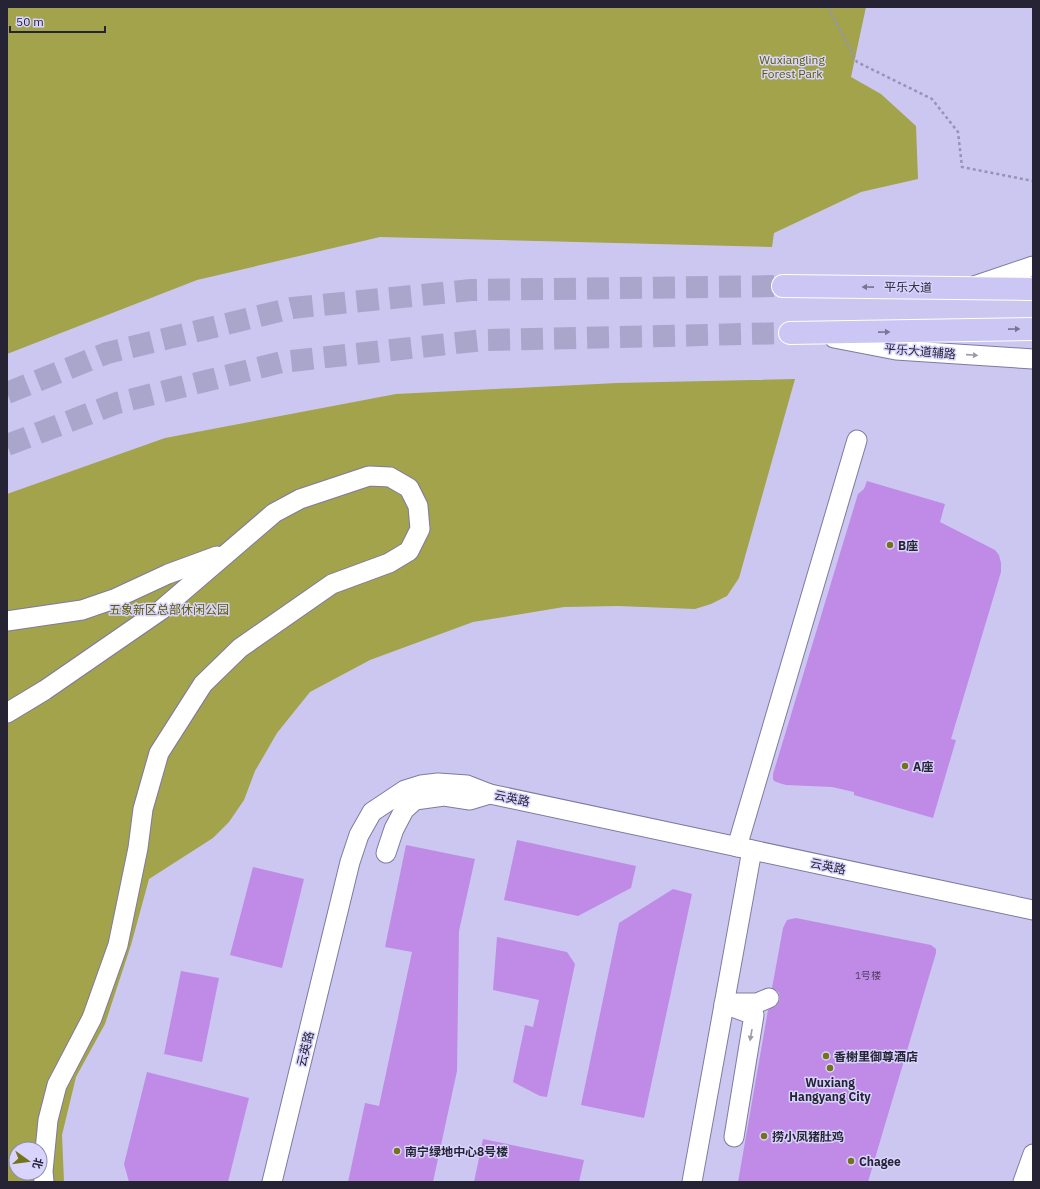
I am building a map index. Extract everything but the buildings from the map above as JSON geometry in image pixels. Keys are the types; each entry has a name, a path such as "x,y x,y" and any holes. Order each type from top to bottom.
{"highway":[{"name":"平乐大道","path":"783,286 1033,289"},
{"path":"799,333 1033,329"}],"street":[{"path":"968,288 1033,266"},
{"name":"平乐大道辅路","path":"799,333 896,350 1033,359"},
{"path":"692,1182 724,1004 745,849 857,440"},
{"path":"7,713 45,690 161,610 274,513 300,499 369,476 390,478 409,488 418,506 420,529 409,551 389,563 332,584 240,648 203,684 160,753 143,809 138,848 118,945 92,1018 57,1085 48,1120 43,1171 44,1182"},
{"path":"7,621 82,610 114,599 168,574 228,552"},
{"name":"云英路","path":"272,1182 350,862 359,835 372,812 405,790 421,785 438,783 467,785 490,794 1033,910"},
{"path":"386,853 394,829 404,810 415,800 444,796 470,800 490,794"},
{"path":"724,1004 757,1003 769,998"},
{"path":"724,1004 754,1015 734,1137"},
{"path":"1023,1182 1033,1154"}],"path":[{"path":"828,7 857,62 932,99 958,132 962,167 1033,181"}],"green space":[{"name":"Wuxiangling Forest Park","path":"7,7 866,7 851,77 881,94 916,126 918,179 861,192 774,233 772,247 380,237 197,280 7,354"},
{"name":"五象新区总部休闲公园","path":"795,379 739,578 727,596 711,604 695,609 618,606 564,607 473,622 370,660 310,692 277,733 255,771 244,800 229,822 213,838 149,879 131,945 105,1024 76,1077 62,1135 64,1182 7,1182 7,494 165,438 396,394 617,383"}],"tunnel":[{"path":"7,393 107,353 292,308 471,290 783,286"},
{"path":"7,445 117,403 282,362 484,340 790,333"}],"place":[{"name":"B座","path":"890,545"},
{"name":"A座","path":"905,766"},
{"name":"香榭里御尊酒店","path":"826,1056"},
{"name":"Wuxiang Hangyang City","path":"830,1068"},
{"name":"捞小凤猪肚鸡","path":"764,1136"},
{"name":"南宁绿地中心8号楼","path":"397,1151"},
{"name":"Chagee","path":"851,1161"}]}
